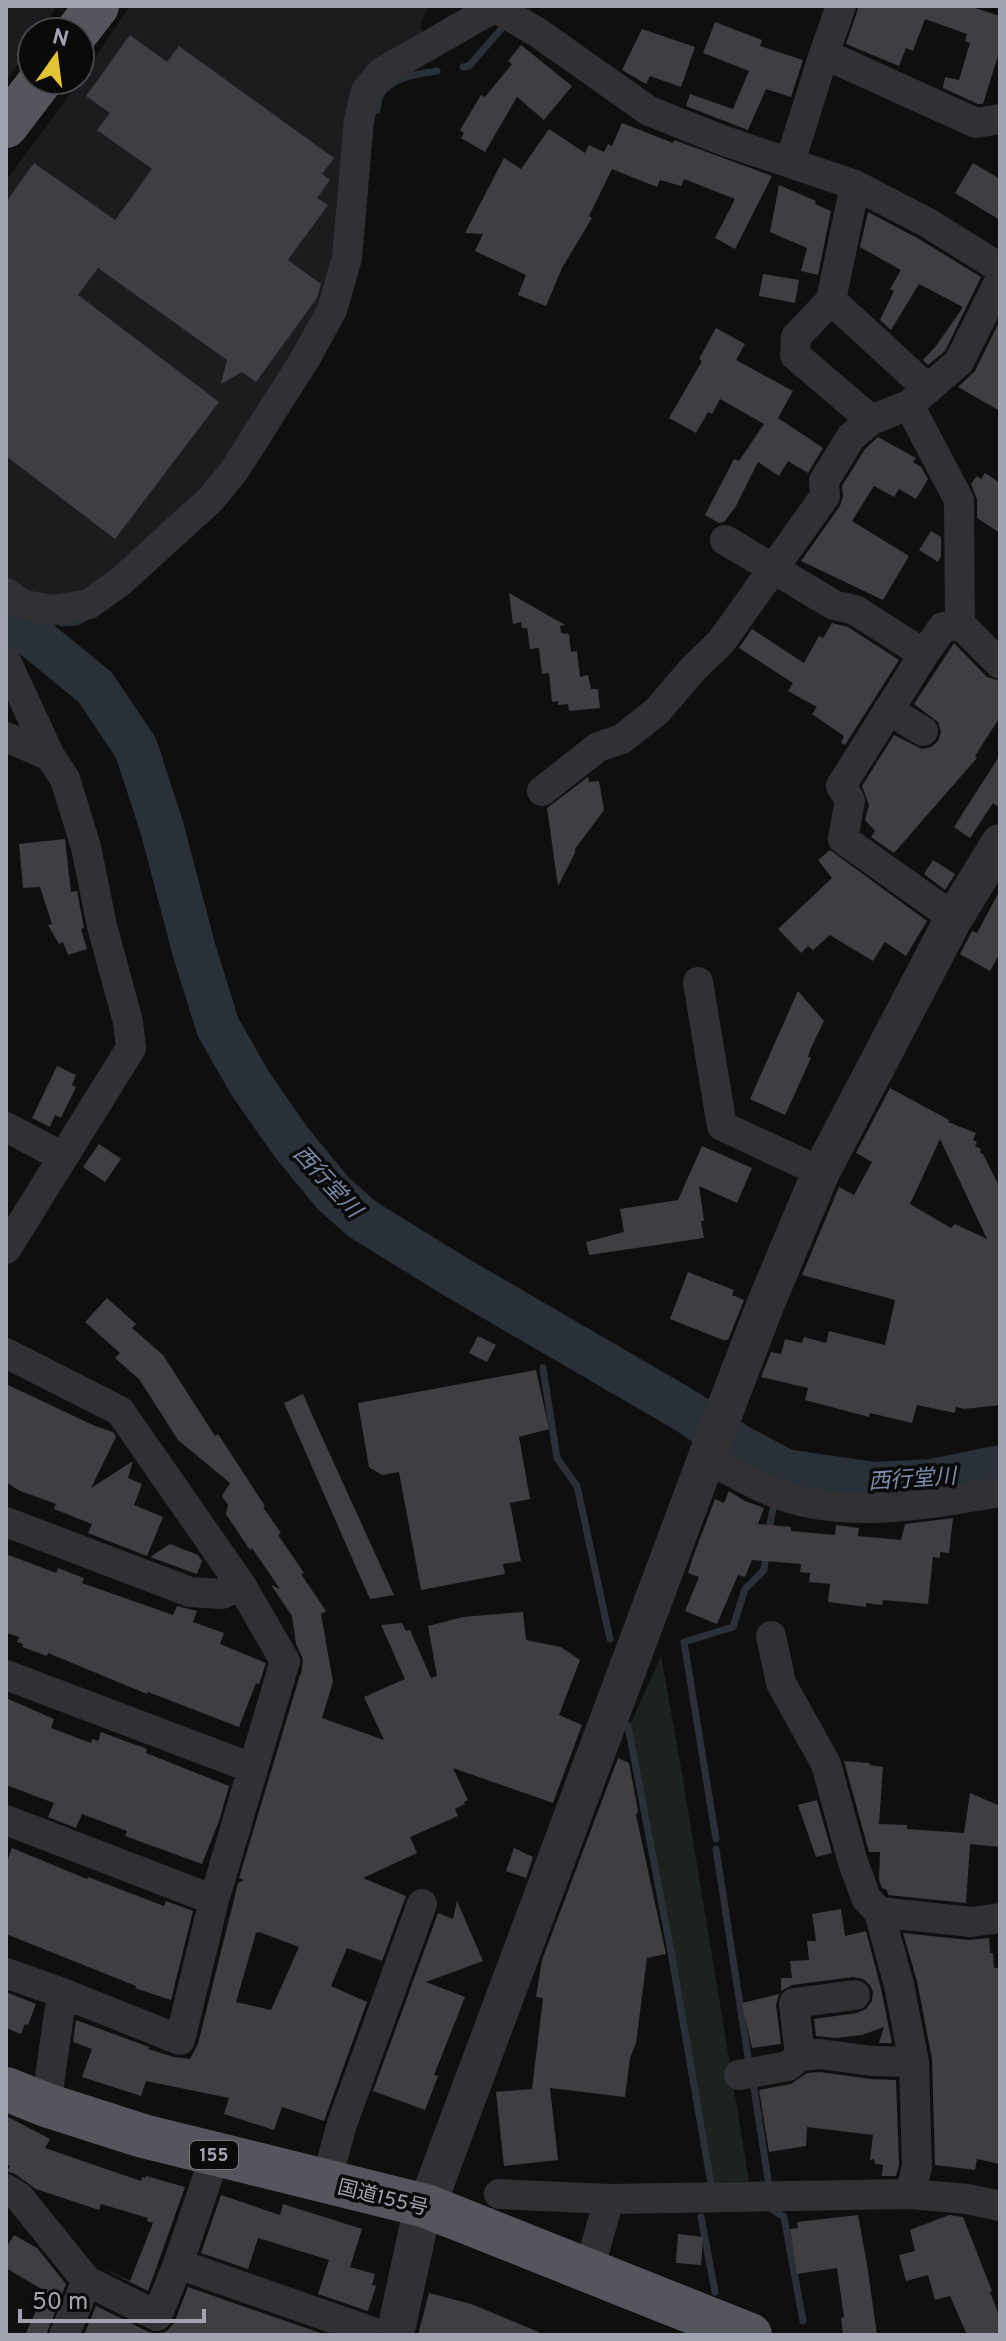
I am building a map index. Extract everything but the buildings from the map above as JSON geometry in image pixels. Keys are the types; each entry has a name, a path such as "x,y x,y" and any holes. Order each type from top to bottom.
{"highway":[{"path":"6,126 29,96"},
{"name":"国道155号","path":"6,2089 143,2136 426,2206 750,2335"}],"street":[{"path":"790,162 841,6"},
{"path":"6,593 24,605 54,610 89,604 120,582 218,491 242,459 305,359 332,310 347,258 359,120 366,91 382,72 497,7 649,111 722,140 855,185 928,223 1000,268"},
{"path":"824,54 976,123 1000,119"},
{"path":"855,185 831,300 796,337 795,355 871,420"},
{"path":"542,791 598,747 622,739 657,711 721,642 825,496 824,481 851,437 871,420 918,397 959,362 1000,280"},
{"path":"831,300 918,397 959,500 960,624 1000,664"},
{"path":"725,540 834,605 855,610 924,654"},
{"path":"954,918 843,839 850,800 841,786 943,627 960,624"},
{"path":"6,661 50,756 65,779 86,847 102,926 128,1022 131,1048 6,1249"},
{"path":"888,710 923,731"},
{"path":"6,737 50,756"},
{"path":"395,2335 418,2229 426,2206 708,1454 821,1172 954,918 1000,843"},
{"path":"698,982 722,1126 821,1172"},
{"path":"6,1127 63,1157"},
{"path":"6,1353 120,1411 241,1585 285,1661 214,1900 180,2040 6,1973"},
{"path":"708,1454 774,1493 830,1507 895,1506 1000,1492"},
{"path":"6,1522 190,1592 222,1594 241,1585"},
{"path":"771,1636 781,1683 826,1764 852,1859 866,1898 879,1912 899,1985 914,2062 917,2167 910,2194"},
{"path":"6,1675 252,1768"},
{"path":"8,1826 214,1900"},
{"path":"326,2182 342,2124 422,1904"},
{"path":"879,1912 971,1922 1000,1918"},
{"path":"46,2105 62,1993"},
{"path":"800,2056 794,2003 855,1995"},
{"path":"739,2075 788,2066 800,2056 820,2054 872,2061 914,2062"},
{"path":"6,2189 19,2197 87,2281 157,2316 215,2156"},
{"path":"499,2194 609,2199 910,2194 967,2199 1000,2206"},
{"path":"589,2270 609,2199"},
{"path":"178,2264 381,2335"},
{"path":"64,2335 87,2281"}],"shaded area":[{"path":"6,6 57,6 50,16 16,16 16,67 6,81"},
{"path":"130,6 428,6 420,26 427,40 376,72 331,293 240,451 111,582 56,603 6,588 6,181 68,96 96,96 96,56"},
{"path":"661,1656 749,2181 713,2182 630,1725"}],"waterway":[{"path":"463,67 469,66 503,27"},
{"path":"377,110 380,96 390,84 437,71"},
{"path":"62,623 77,622 88,616"},
{"name":"西行堂川","path":"6,621 35,638 95,687 136,748 218,1027 250,1083 291,1142 333,1193 362,1219 688,1412 738,1446 785,1471 874,1484 932,1481 1000,1467"},
{"path":"11,624 50,623"},
{"path":"543,1368 557,1458 577,1486 610,1639"},
{"path":"768,1534 773,1509"},
{"path":"716,1839 684,1642 733,1627 745,1589 764,1570 766,1555"},
{"path":"628,1726 711,2184"},
{"path":"716,1849 749,2063"},
{"path":"753,2082 768,2179"},
{"path":"772,2209 784,2217 803,2321"},
{"path":"701,2217 715,2292"}]}
